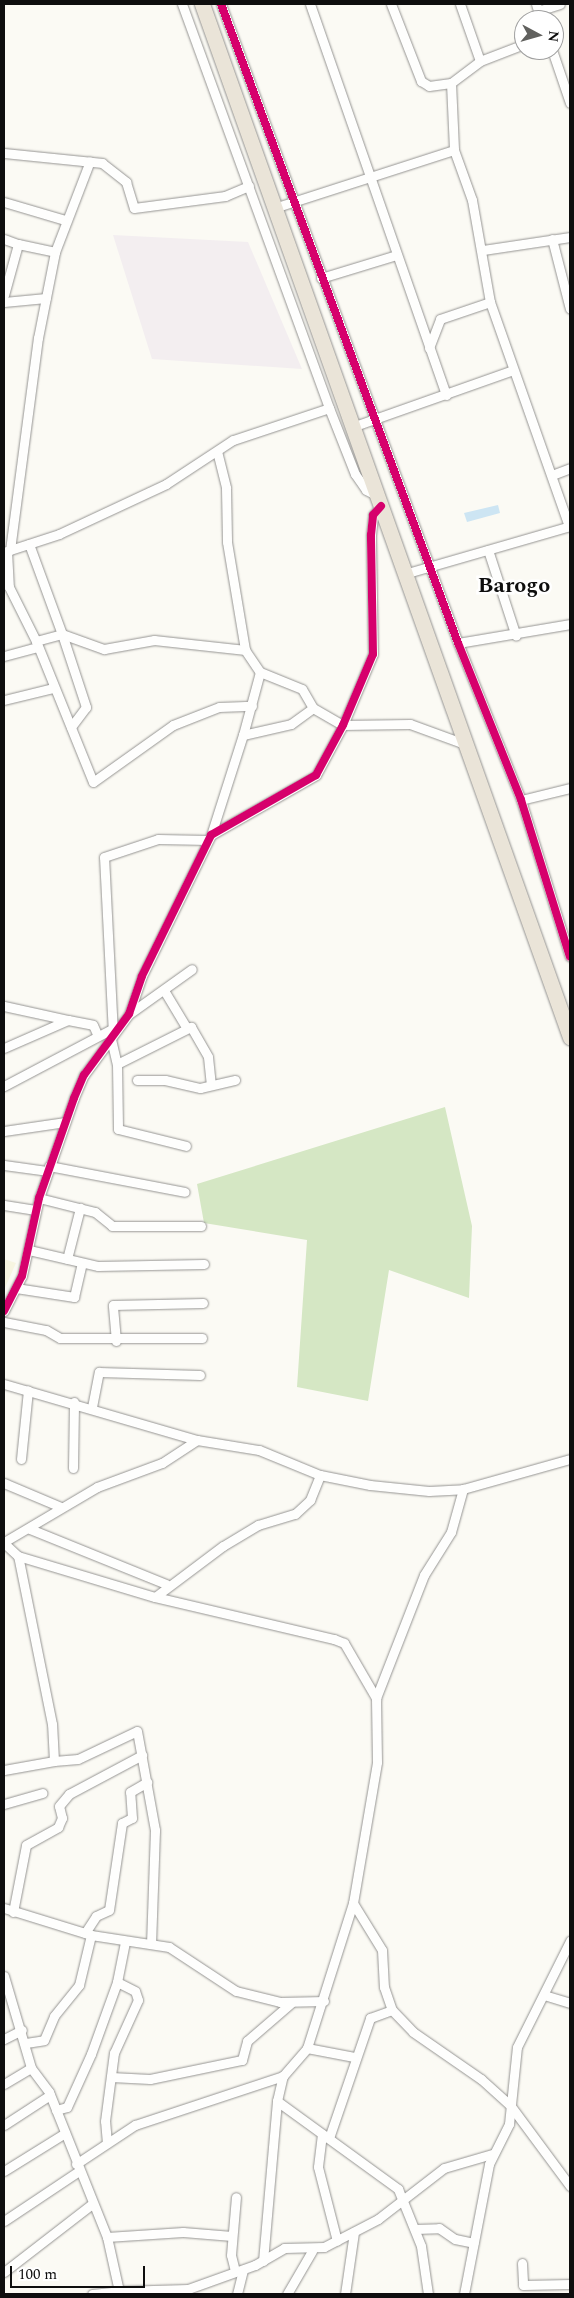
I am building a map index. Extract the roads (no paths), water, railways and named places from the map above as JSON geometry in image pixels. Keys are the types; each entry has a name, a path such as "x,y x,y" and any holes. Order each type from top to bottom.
{"highway":[{"path":"202,4 570,1037"}],"street":[{"path":"182,4 329,408 355,474 366,490 379,500 374,515 371,535 373,654 343,725 316,775 210,837 158,839 104,857 112,1034 117,1064 119,1130 186,1146"},
{"path":"221,4 374,420 433,566 458,643 521,800 567,939 570,957"},
{"path":"310,4 446,395"},
{"path":"390,4 421,81 429,86 451,83 480,61 514,48"},
{"path":"460,4 480,61"},
{"path":"544,10 560,4"},
{"path":"555,60 570,102"},
{"path":"404,574 570,526 512,370 490,302 483,250 454,150 451,83"},
{"path":"274,208 370,175 454,150"},
{"path":"4,153 90,161 102,164 126,182 134,208 224,196 249,186"},
{"path":"90,161 55,252 46,298 7,551 6,588 37,644 53,688 93,782 173,725 219,707 252,706"},
{"path":"4,202 66,220"},
{"path":"483,250 570,238"},
{"path":"4,239 55,252"},
{"path":"552,239 570,309"},
{"path":"4,294 18,244"},
{"path":"321,278 396,255"},
{"path":"4,302 46,298"},
{"path":"429,348 440,319 490,302"},
{"path":"352,426 446,395 512,370"},
{"path":"7,551 29,544 166,484 217,451 266,427 329,408"},
{"path":"217,451 226,488 226,534 244,650 260,672 302,689 313,708 343,725 410,724 465,744"},
{"path":"552,475 570,468"},
{"path":"29,544 62,634 86,708 71,727"},
{"path":"488,550 516,636"},
{"path":"458,643 516,636 570,624"},
{"path":"4,656 62,634 104,650 154,640 244,650"},
{"path":"130,1014 142,976 210,837 252,706 260,672"},
{"path":"4,700 53,688"},
{"path":"243,735 291,724 313,708"},
{"path":"521,800 570,788"},
{"path":"4,1311 16,1288 29,1250 36,1210 48,1168 84,1075 112,1034 130,1014 165,992 192,969"},
{"path":"165,992 186,1027"},
{"path":"4,1006 93,1025 98,1036"},
{"path":"4,1048 68,1020"},
{"path":"117,1064 186,1027 192,1027 205,1049 211,1085"},
{"path":"4,1086 98,1036 112,1034"},
{"path":"137,1080 211,1085 235,1080"},
{"path":"4,1131 65,1122"},
{"path":"4,1165 48,1168 185,1192"},
{"path":"39,1198 95,1212 112,1226 201,1226"},
{"path":"4,1205 36,1210"},
{"path":"67,1259 80,1208"},
{"path":"29,1250 82,1263 110,1267 204,1264"},
{"path":"16,1288 74,1297 82,1263"},
{"path":"116,1341 113,1305 203,1303"},
{"path":"4,1322 46,1330 60,1338 116,1341 202,1338"},
{"path":"92,1407 99,1372 200,1375"},
{"path":"4,1384 92,1407 197,1440 259,1450 320,1475 429,1491 463,1489 570,1459"},
{"path":"21,1459 28,1390"},
{"path":"73,1468 74,1402"},
{"path":"197,1440 182,1454 97,1487 61,1507 30,1530 4,1542 18,1556 155,1596 334,1638 344,1643 376,1698"},
{"path":"155,1596 166,1584 258,1526 295,1514 310,1500 320,1475"},
{"path":"4,1483 61,1507"},
{"path":"263,2261 277,2101 283,2076 307,2048 324,2001 353,1902 376,1762 376,1698 420,1583 451,1532 463,1489"},
{"path":"30,1530 166,1584"},
{"path":"18,1556 52,1724 54,1760"},
{"path":"4,1770 54,1760 78,1758 133,1730 137,1731 155,1830 151,1944"},
{"path":"13,1912 26,1845 58,1827 62,1818 59,1806 69,1794 142,1755"},
{"path":"26,2043 44,2040 57,2011 79,1985 88,1934 96,1916 109,1910 122,1823 132,1818 130,1792 147,1782"},
{"path":"4,1804 42,1793"},
{"path":"353,1902 382,1950 384,1986 392,2010 412,2032 481,2079 510,2105 570,2186"},
{"path":"4,1908 88,1934 125,1942 169,1947 236,1991 291,2003 324,2001"},
{"path":"464,2294 492,2154 505,2134 517,2047 570,1941"},
{"path":"56,2110 71,2100 117,1982 125,1942"},
{"path":"4,1976 26,2043 31,2068 50,2095 92,2204 107,2237 119,2292"},
{"path":"107,2143 114,2053 138,2000 135,1991 117,1982"},
{"path":"544,1995 570,2003"},
{"path":"111,2077 150,2079 242,2060 247,2041 291,2003"},
{"path":"337,2241 318,2167 326,2136 370,2018 392,2010"},
{"path":"4,2040 22,2030"},
{"path":"307,2048 354,2057"},
{"path":"4,2084 31,2068"},
{"path":"4,2221 78,2168 107,2143 135,2125 283,2076"},
{"path":"4,2125 50,2095"},
{"path":"277,2101 386,2178 400,2198 415,2229 425,2261 428,2294"},
{"path":"4,2171 65,2133"},
{"path":"92,2294 119,2292 159,2293 188,2288 263,2261 284,2248 312,2251 337,2241 378,2220 400,2198 462,2160 492,2154"},
{"path":"236,2197 232,2236 239,2271 238,2294"},
{"path":"4,2272 92,2204"},
{"path":"415,2229 439,2228 455,2239 474,2243"},
{"path":"107,2237 183,2232 232,2236"},
{"path":"344,2294 354,2232"},
{"path":"287,2294 312,2251"},
{"path":"522,2263 523,2285 551,2290 570,2284"}],"water":[{"path":"498,505 500,513 467,522 464,513"}],"district":[{"name":"Barogo","path":"514,586"}]}
